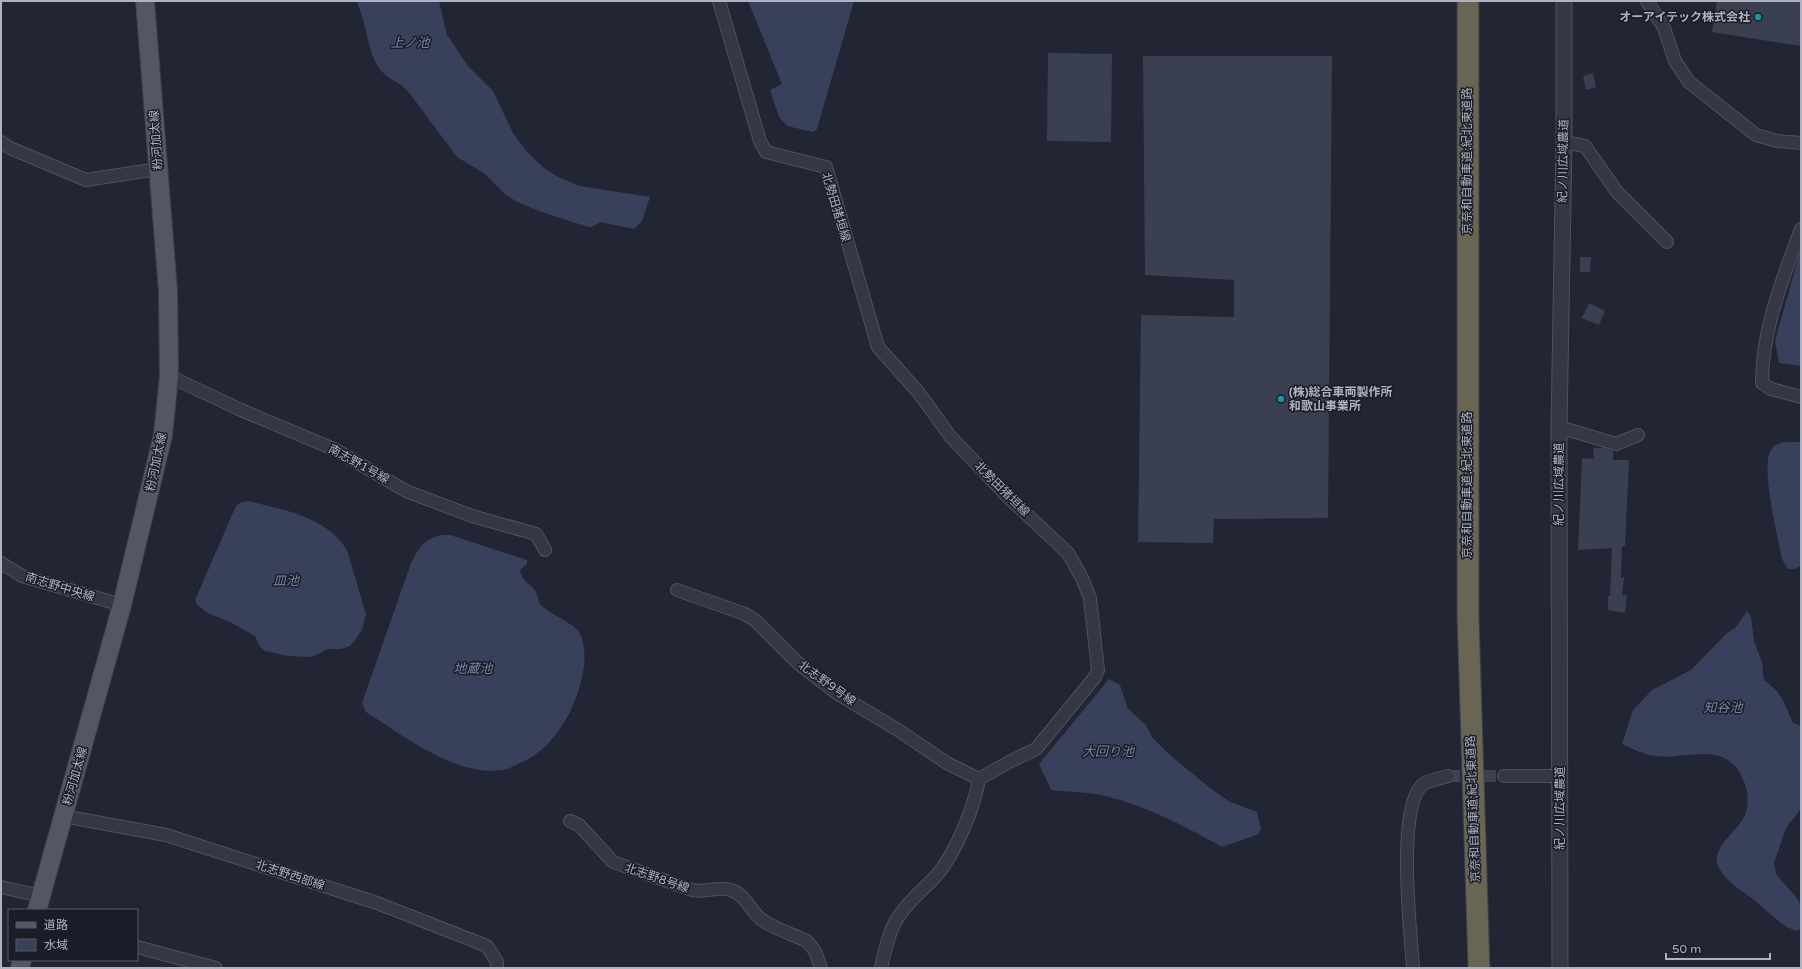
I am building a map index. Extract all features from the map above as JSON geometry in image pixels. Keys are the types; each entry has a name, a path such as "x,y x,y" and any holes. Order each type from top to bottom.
{"highway":[{"name":"京奈和自動車道;紀北東道路","path":"1468,1 1468,616 1479,968"}],"main road":[{"name":"粉河加太線","path":"39,903 122,605 163,435 169,376 168,291 145,1"}],"street":[{"name":"北勢田猪垣線","path":"718,1 760,141 766,152 826,168 878,347 920,393 950,436 1007,496 1068,553 1082,578 1090,598 1098,670 1095,677 1036,749 979,779"},
{"name":"紀ノ川広域農道","path":"1560,968 1559,427 1564,142 1564,1"},
{"path":"1647,1 1664,28 1675,61 1689,82 1756,135 1777,141 1801,143"},
{"path":"1,142 10,148 86,180 158,169"},
{"path":"1564,142 1585,146 1617,192 1667,242"},
{"path":"1801,229 1779,289 1772,314 1762,375 1762,383 1771,389 1801,397"},
{"name":"南志野1号線","path":"169,376 241,410 336,450 406,491 472,516 536,534 545,550"},
{"path":"1559,427 1616,444 1638,435"},
{"name":"南志野中央線","path":"1,563 22,576 122,605"},
{"name":"北志野9号線","path":"677,590 744,614 756,621 800,665 838,694 898,730 947,763 979,779"},
{"path":"1413,968 1405,868 1412,800 1424,784 1448,776"},
{"path":"1504,776 1560,776"},
{"path":"881,968 890,935 897,919 937,875 960,837 977,792 979,779"},
{"name":"北志野西部線","path":"63,816 166,835 377,903 487,946 497,962 497,968"},
{"name":"北志野8号線","path":"570,821 579,825 613,862 699,892 715,888 724,888 739,894 760,918 768,924 807,941 812,945 821,968"},
{"path":"1,886 39,903"},
{"path":"138,947 216,968"}],"water":[{"name":"上ノ池","path":"356,1 439,1 447,35 468,66 493,91 513,133 526,151 545,169 558,177 580,186 650,197 642,221 634,229 601,222 591,227 585,226 539,211 517,202 505,194 485,174 457,157 407,90 380,69 372,54 363,18"},
{"path":"748,1 854,1 817,129 813,132 787,126 779,117 770,90 782,84"},
{"path":"1801,248 1801,366 1779,363 1775,341"},
{"path":"1801,442 1801,566 1794,569 1788,569 1782,559 1771,503 1768,459 1771,450 1779,443"},
{"name":"皿池","path":"248,501 289,511 316,522 328,529 347,550 366,614 362,630 350,646 341,649 328,649 314,656 308,657 288,656 265,651 260,647 255,636 232,623 208,613 197,605 195,600 236,506 241,502"},
{"name":"地蔵池","path":"441,535 450,535 527,560 527,564 520,570 523,579 535,591 541,605 545,609 569,623 579,631 584,645 583,675 570,712 562,726 546,746 533,756 503,770 485,771 467,767 431,753 366,712 362,703 411,563 426,542"},
{"name":"知谷池","path":"1747,611 1751,616 1754,641 1762,662 1764,680 1779,694 1793,723 1801,726 1801,809 1786,828 1774,863 1776,874 1799,901 1801,909 1801,928 1796,931 1784,925 1734,885 1719,868 1717,855 1720,848 1743,819 1747,806 1748,797 1745,784 1735,766 1725,758 1715,755 1695,754 1665,757 1656,756 1643,753 1622,744 1633,710 1652,690 1691,670 1726,634 1736,627"},
{"name":"大回り池","path":"1109,679 1120,685 1128,709 1146,725 1152,737 1171,756 1210,788 1230,802 1257,812 1261,829 1259,834 1222,847 1151,811 1121,800 1092,794 1051,790 1039,764"}],"building":[{"name":"オーアイテック株式会社","path":"1717,1 1801,1 1801,46 1712,32"},
{"path":"1048,53 1112,54 1111,142 1047,141"},
{"name":"(株)総合車両製作所 和歌山事業所","path":"1143,56 1332,56 1328,518 1214,519 1213,543 1138,542 1141,315 1234,317 1234,280 1145,275"},
{"path":"1593,73 1596,87 1586,90 1583,76"},
{"path":"1580,257 1591,257 1590,272 1580,272"},
{"path":"1589,303 1605,311 1599,325 1582,318"},
{"path":"1593,448 1604,448 1613,451 1613,460 1629,460 1625,546 1622,547 1621,578 1624,577 1622,595 1627,595 1625,613 1608,610 1612,548 1578,550 1582,458 1594,459"}],"tunnel":[{"path":"1448,776 1504,776"}],"place":[{"name":"オーアイテック株式会社","path":"1758,17"},
{"name":"(株)総合車両製作所 和歌山事業所","path":"1281,399"}]}
